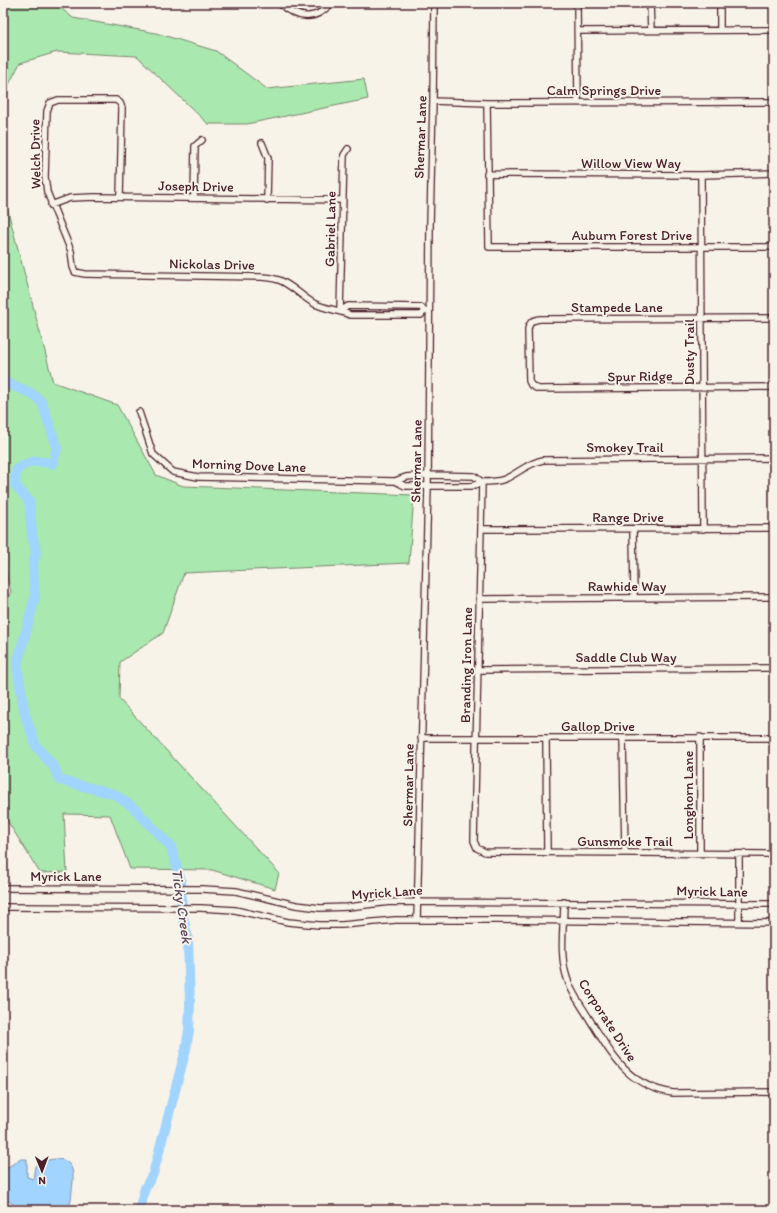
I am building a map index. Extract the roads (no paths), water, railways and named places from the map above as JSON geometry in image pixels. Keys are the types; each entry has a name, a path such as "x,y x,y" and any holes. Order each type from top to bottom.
{"street":[{"path":"279,3 292,13 311,16 322,12 331,3"},
{"name":"Shermar Lane","path":"417,920 428,486 426,312 433,102 434,3"},
{"path":"577,3 578,102"},
{"path":"650,3 650,30"},
{"path":"720,3 720,30"},
{"path":"578,31 774,30"},
{"name":"Welch Drive","path":"76,272 73,267 70,251 51,206 47,192 47,111 50,103 58,100 116,100 120,103 122,108 120,197"},
{"name":"Calm Springs Drive","path":"433,102 774,102"},
{"path":"487,102 487,174"},
{"path":"194,198 195,146 202,140"},
{"path":"262,143 268,158 268,200"},
{"name":"Gabriel Lane","path":"340,310 344,155 348,149"},
{"name":"Willow View Way","path":"487,174 701,175 774,173"},
{"name":"Auburn Forest Drive","path":"487,174 489,247 774,247"},
{"name":"Dusty Trail","path":"701,175 701,388 703,529"},
{"name":"Joseph Drive","path":"51,206 70,198 120,197 343,200"},
{"name":"Nickolas Drive","path":"76,272 85,274 260,276 279,280 287,284 317,305 340,310 350,315 420,315 426,312 421,307 348,306 340,310"},
{"name":"Stampede Lane","path":"531,385 528,377 528,329 529,324 532,321 540,319 774,318"},
{"name":"Spur Ridge","path":"531,385 538,389 774,387"},
{"name":"Morning Dove Lane","path":"139,412 153,454 173,472 198,477 395,481 405,486 428,486"},
{"name":"Smokey Trail","path":"428,486 472,486 482,482 491,482 504,479 526,466 543,460 774,458"},
{"name":"Morning Dove Lane","path":"395,481 406,476 428,474"},
{"name":"Smokey Trail","path":"428,474 474,476 482,482"},
{"name":"Branding Iron Lane","path":"477,848 474,841 482,482"},
{"name":"Range Drive","path":"481,529 774,528"},
{"path":"633,529 634,598"},
{"name":"Rawhide Way","path":"480,599 774,597"},
{"name":"Saddle Club Way","path":"478,670 774,668"},
{"name":"Longhorn Lane","path":"700,737 700,853"},
{"name":"Gallop Drive","path":"421,738 774,738"},
{"path":"623,738 625,853"},
{"path":"546,739 547,852"},
{"name":"Gunsmoke Trail","path":"477,848 485,852 774,854"},
{"path":"739,854 739,922"},
{"name":"Myrick Lane","path":"3,888 158,888 236,891 296,905 320,908 348,907 390,902 774,904"},
{"name":"Corporate Drive","path":"564,902 564,961 566,977 571,990 616,1060 631,1075 654,1089 673,1093 774,1092"},
{"name":"Myrick Lane","path":"3,907 201,908 235,910 288,922 320,925 342,925 395,920 774,923"}],"water":[{"path":"21,1159 27,1159 27,1177 33,1179 35,1167 41,1162 56,1159 67,1162 72,1171 73,1183 70,1203 66,1210 22,1210 7,1200 3,1200 3,1172"}],"waterway":[{"name":"Ticky Creek","path":"3,380 6,383 30,393 42,403 57,447 53,464 34,461 16,470 15,485 29,501 32,534 36,552 33,564 35,597 17,665 25,715 36,746 54,767 59,780 114,794 134,808 171,847 181,881 182,914 188,939 190,1004 189,1030 186,1049 153,1174 145,1188 139,1210"}]}
